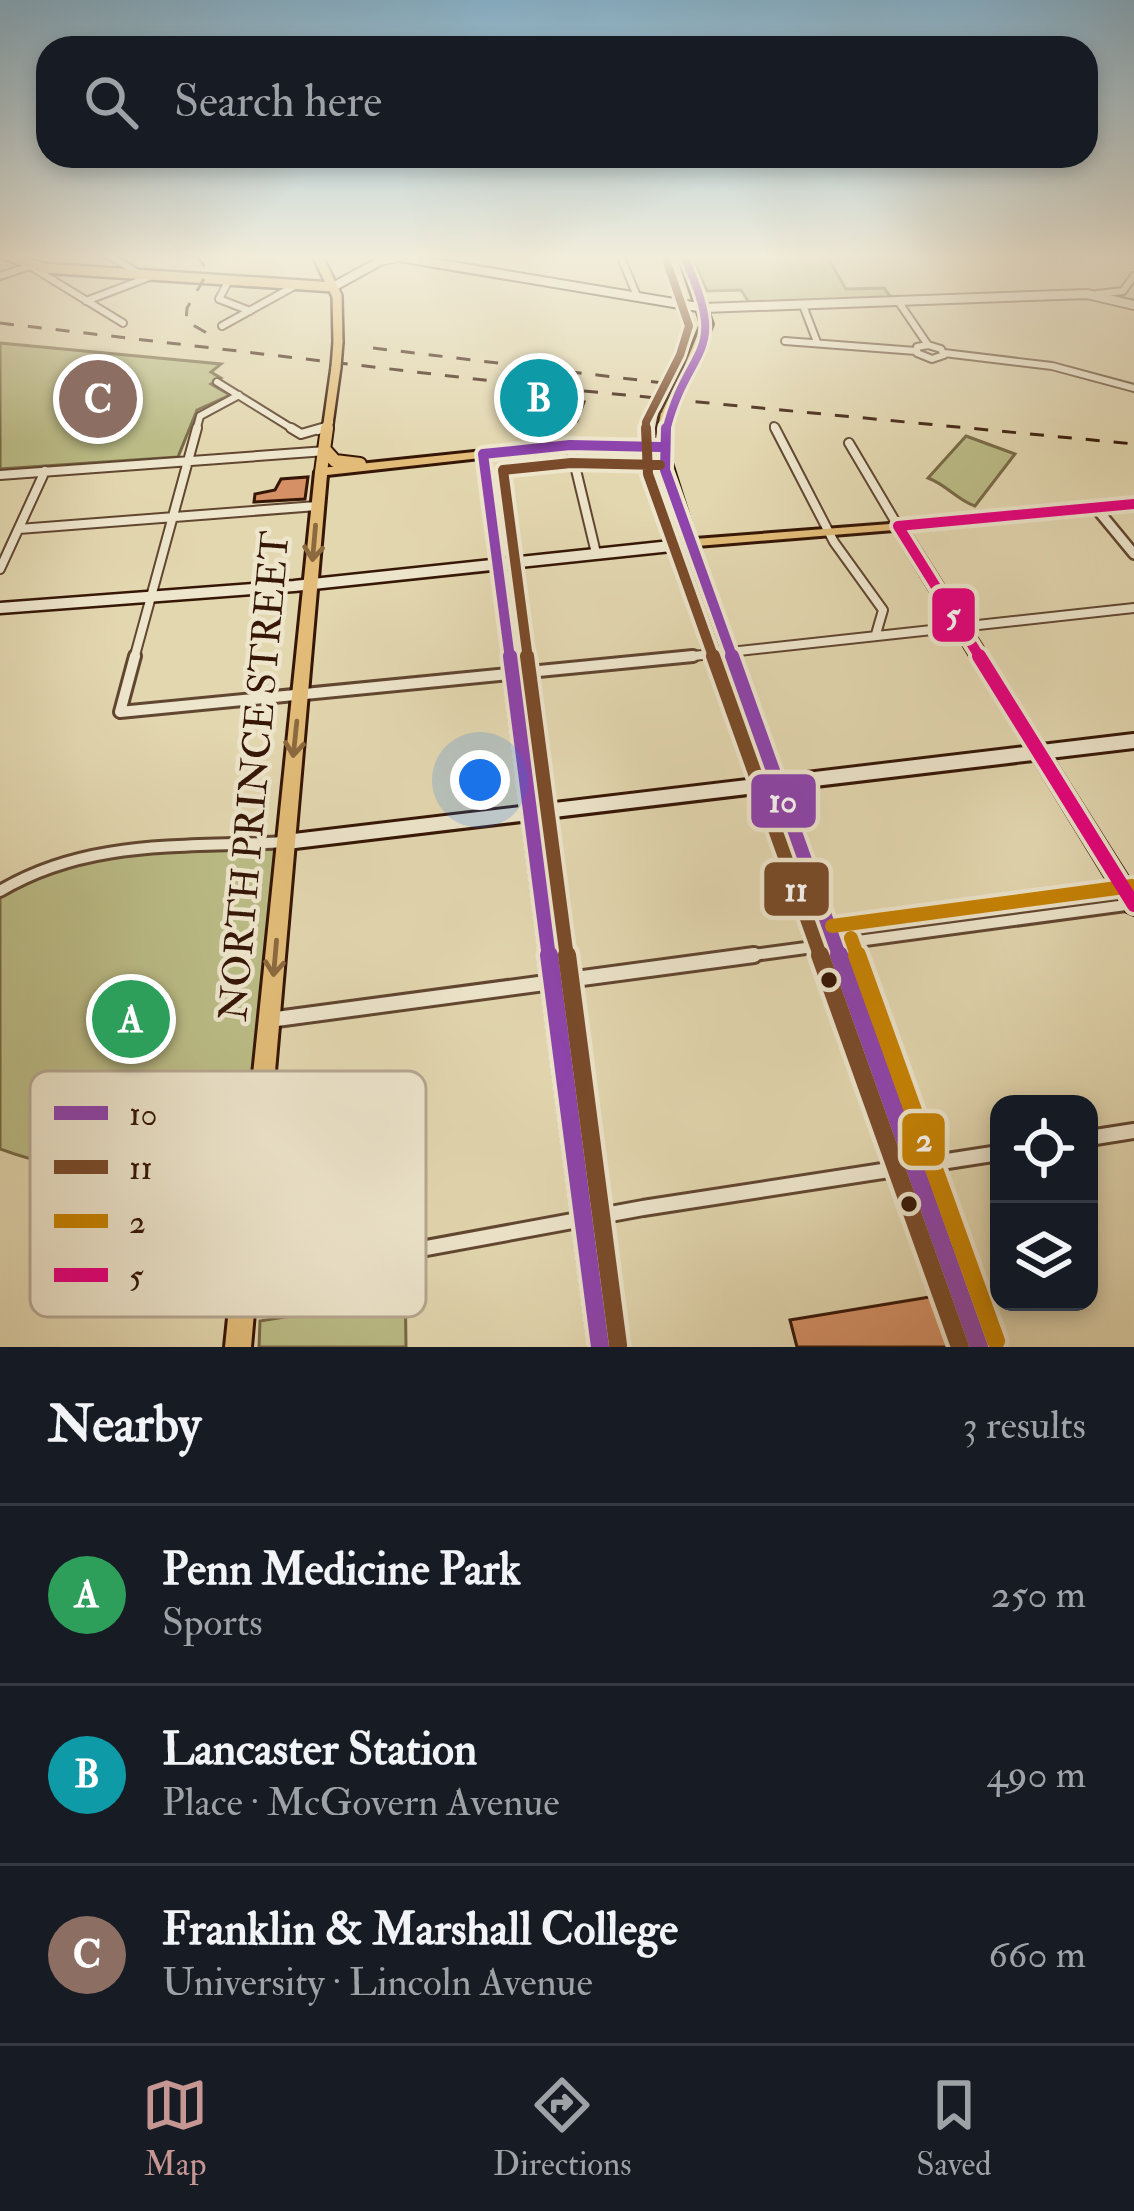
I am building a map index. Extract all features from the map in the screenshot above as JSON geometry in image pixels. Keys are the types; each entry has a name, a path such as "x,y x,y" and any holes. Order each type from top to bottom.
{"highway":[{"path":"704,318 703,343 667,413 659,447 690,544 898,526 1134,904"},
{"path":"321,472 360,464 570,445 659,447"},
{"name":"NORTH PRINCE STREET","path":"264,1071 321,472"},
{"name":"NORTH PRINCE STREET","path":"238,1347 241,1317"}],"main road":[{"name":"NORTH PRINCE STREET","path":"321,472 339,318"},
{"path":"326,451 335,461 360,464"},
{"path":"483,454 600,1347"},
{"path":"0,605 293,586 310,580 690,544 979,1347"},
{"path":"286,842 1134,741"}],"street":[{"path":"116,318 123,322"},
{"path":"223,326 238,318"},
{"path":"808,318 817,342"},
{"path":"909,318 928,345 944,353 1052,365 1134,388"},
{"path":"785,341 916,351 932,359 944,353"},
{"path":"916,351 928,345"},
{"path":"217,382 301,434 316,432 330,422"},
{"path":"239,395 200,416 119,712 513,676 1134,608"},
{"path":"774,426 828,532 883,610 876,634"},
{"path":"849,443 898,526 1134,504"},
{"path":"570,445 596,553"},
{"path":"0,475 326,451"},
{"path":"0,569 46,471"},
{"path":"19,529 317,506"},
{"path":"1096,508 1134,554"},
{"path":"0,891 36,866 77,854 169,844 286,842"},
{"path":"269,1020 1134,904"},
{"path":"1098,1137 1134,1131"},
{"path":"426,1248 990,1154"}],"green space":[{"path":"0,343 221,364 211,372 221,378 211,384 230,395 197,410 178,457 0,469"},
{"path":"966,436 1015,454 975,506 928,478"},
{"path":"278,849 256,1071 30,1071 30,1158 0,1149 0,897 64,868 171,852"},
{"path":"406,1317 406,1347 259,1347 260,1321"}],"building":[{"path":"566,374 575,375 566,399 584,402 577,421 531,416 540,394 557,396"},
{"path":"308,477 305,499 254,502 255,494 275,490 281,479"},
{"path":"936,1296 953,1347 797,1347 790,1320"}],"railway":[{"path":"186,318 217,339"},
{"path":"0,323 543,387 1134,444"},
{"path":"373,348 688,386"}],"transit line":[{"name":"11","path":"686,318 689,326 680,355 646,422 648,474 960,1347"},
{"name":"10","path":"707,318 704,347 667,426 665,470 979,1347"},
{"name":"10","path":"600,1347 483,454 570,445 660,447"},
{"name":"11","path":"618,1345 503,470 571,463 660,465"},
{"name":"5","path":"1134,504 898,526 1134,905"},
{"name":"2","path":"832,926 1132,886"},
{"name":"2","path":"851,938 996,1341"}],"place":[{"name":"Lancaster Station","path":"539,398"},
{"name":"Franklin & Marshall College","path":"98,399"},
{"name":"Penn Medicine Park","path":"131,1019"}]}
